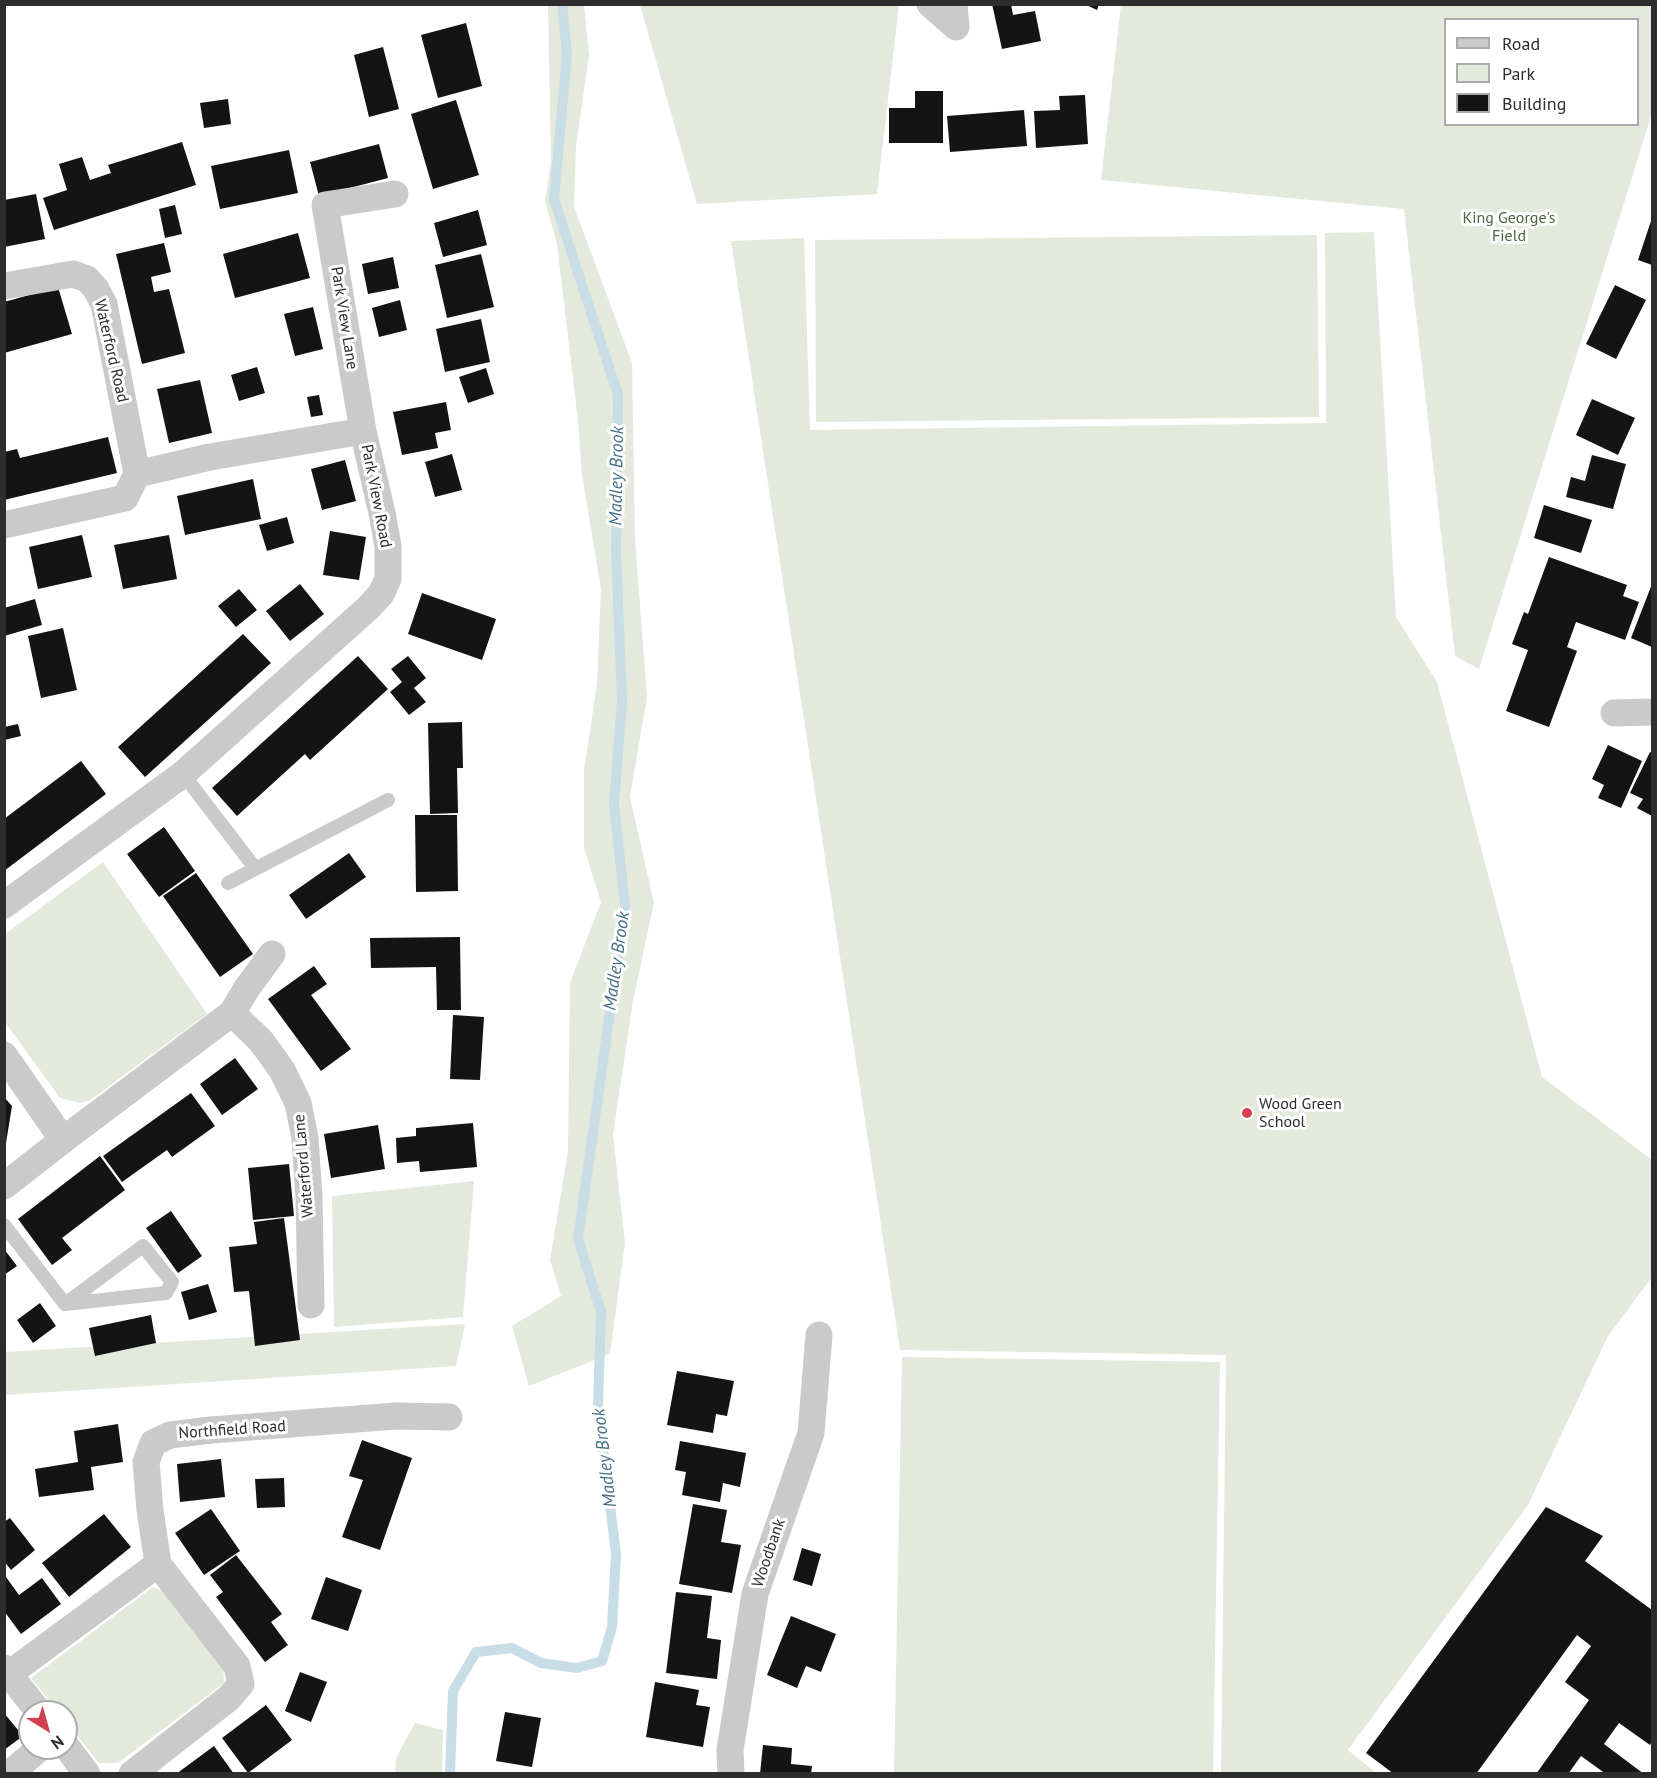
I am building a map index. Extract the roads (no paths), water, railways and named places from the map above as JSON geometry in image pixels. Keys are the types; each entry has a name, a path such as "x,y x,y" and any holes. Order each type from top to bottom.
{"street":[{"path":"930,4 956,27 954,4"},
{"name":"Park View Lane","path":"363,431 313,207 395,194"},
{"name":"Waterford Road","path":"4,286 73,274 87,279 96,289 104,304 137,474"},
{"name":"Park View Road","path":"4,905 183,774 368,608 381,594 388,579 388,546 363,431 210,457 137,474"},
{"path":"4,525 125,498 137,474"},
{"path":"1614,713 1653,712"},
{"path":"4,1186 232,1013 272,954"},
{"name":"Waterford Lane","path":"232,1013 266,1048 282,1070 298,1103 304,1138 309,1197 311,1305"},
{"path":"4,1055 63,1140"},
{"name":"Woodbank","path":"731,1773 730,1750 755,1594 810,1433 819,1335"},
{"name":"Northfield Road","path":"158,1564 146,1462 153,1443 170,1435 211,1430 396,1416 449,1417"},
{"path":"30,1700 7,1671 158,1564 237,1666 241,1684 229,1698 132,1773"},
{"path":"9,1773 25,1760"},
{"path":"77,1760 87,1773"}],"lane":[{"path":"183,774 255,868"},
{"path":"228,883 388,800"},
{"path":"4,1226 65,1304"},
{"path":"143,1246 172,1282 166,1293 65,1304 143,1246"}],"waterway":[{"name":"Madley Brook","path":"450,1774 453,1691 476,1652 512,1648 541,1663 577,1668 602,1661 612,1627 616,1554 598,1408 601,1312 578,1239 625,905 614,804 622,701 616,551 618,395 554,199 567,54 562,4"}],"place":[{"name":"Wood Green School","path":"1247,1113"}],"park label":[{"name":"King George's Field","path":"1509,227"}]}
